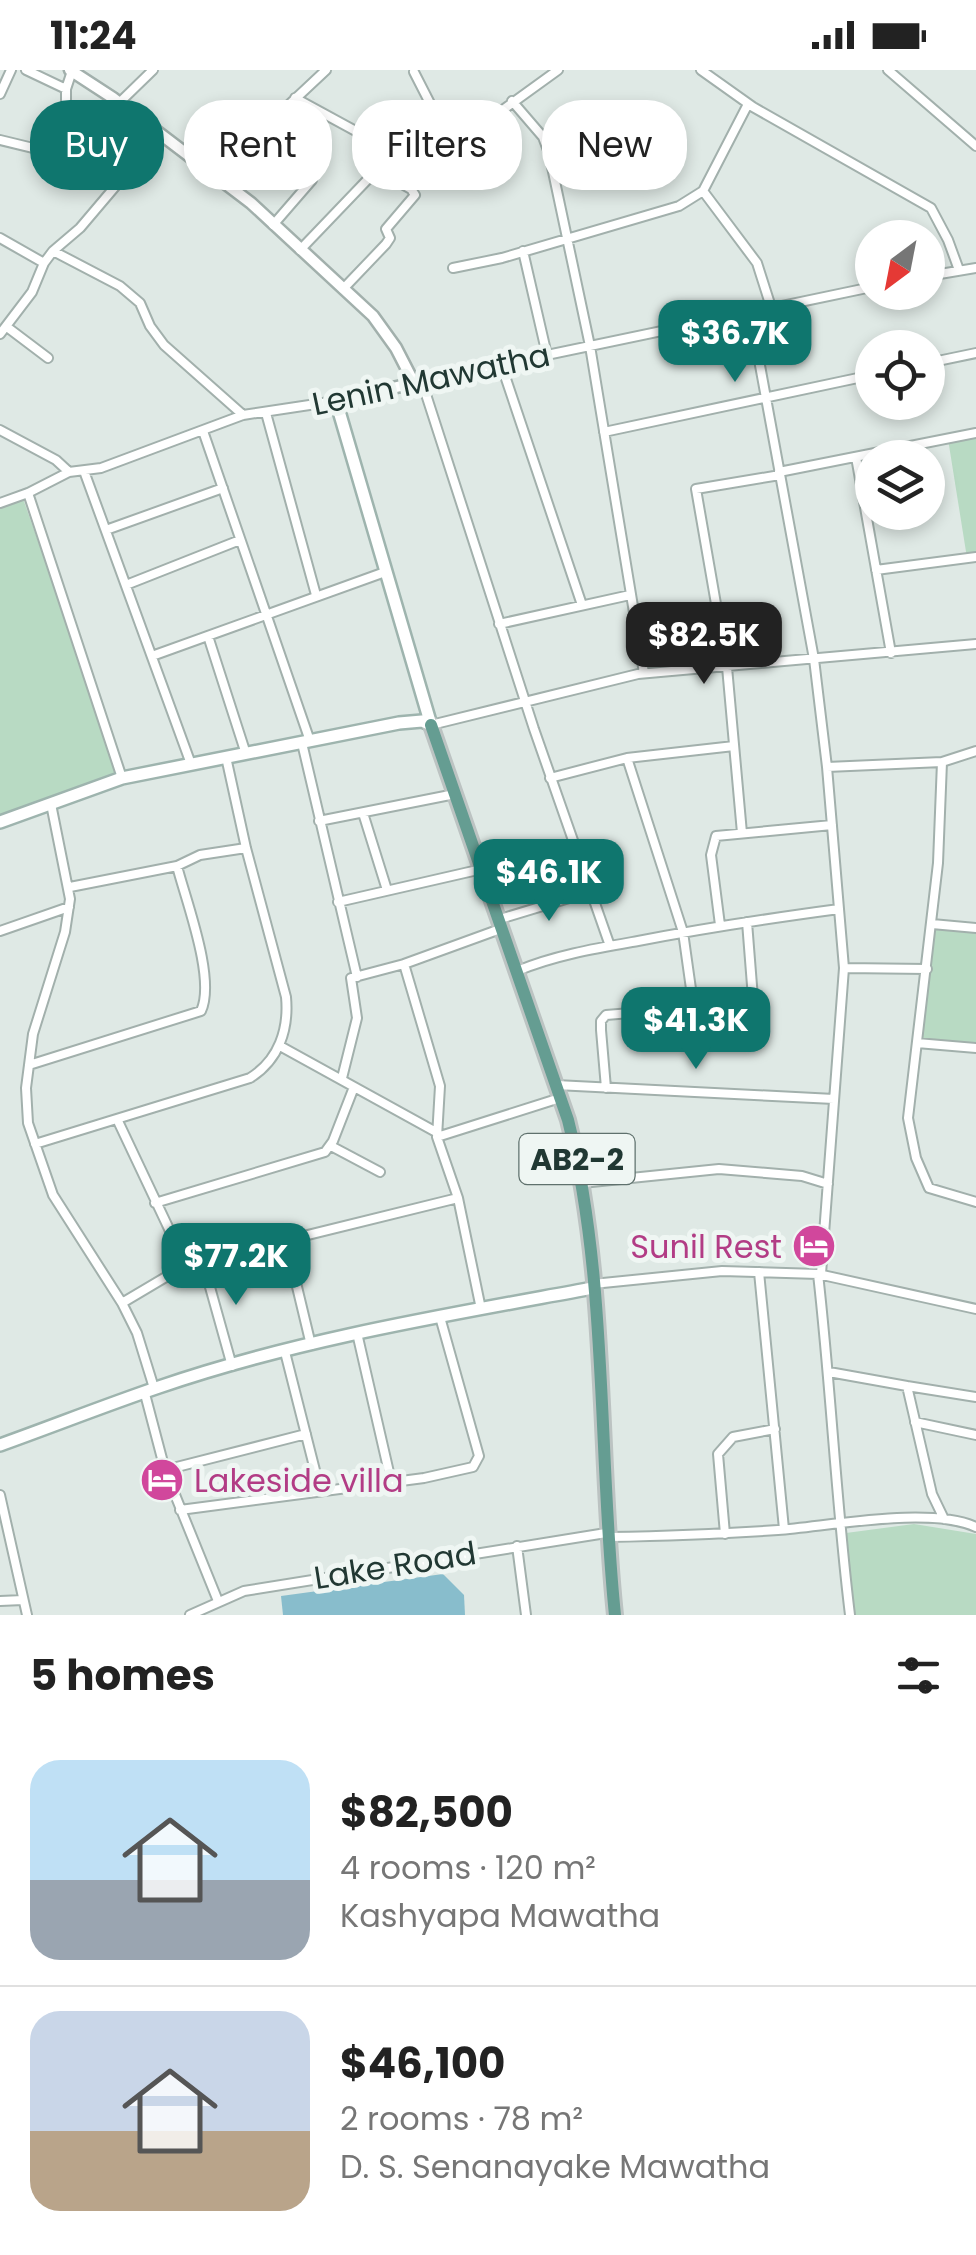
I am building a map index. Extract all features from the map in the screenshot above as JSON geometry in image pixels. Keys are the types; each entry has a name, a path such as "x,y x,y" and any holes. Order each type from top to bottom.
{"main road":[{"path":"336,401 431,725"},
{"path":"0,822 122,778 415,721 431,725"},
{"name":"AB2-2","path":"431,725 558,1092 582,1183 593,1286 614,1615"},
{"path":"0,1445 232,1366 357,1334 593,1286"}],"street":[{"path":"0,94 11,70"},
{"path":"26,70 66,88"},
{"path":"122,100 153,70"},
{"path":"326,70 296,98 352,131"},
{"path":"513,100 558,70"},
{"path":"701,70 748,104 931,208 958,270"},
{"path":"888,70 976,146"},
{"path":"0,140 66,156 66,88 71,71 114,100"},
{"path":"414,72 429,100"},
{"path":"453,268 679,206 704,191 748,104"},
{"path":"522,113 543,137 567,239 590,346 644,673"},
{"path":"164,137 184,152"},
{"path":"48,358 4,330 32,292 53,251 113,190"},
{"path":"232,190 374,316 418,382 610,946"},
{"path":"274,225 304,190"},
{"path":"300,250 357,190"},
{"path":"342,290 386,244 390,238 386,229 414,195 411,190"},
{"path":"704,191 758,263 771,306"},
{"path":"0,238 44,263"},
{"path":"53,251 130,294 140,303 164,346 243,415"},
{"path":"524,251 547,355"},
{"path":"945,273 976,268"},
{"name":"Lenin Mawatha","path":"0,503 69,472 84,471 243,415 336,401 855,290"},
{"path":"750,311 814,660 844,968 820,1274 839,1525 850,1615"},
{"path":"945,359 976,352"},
{"path":"501,364 582,605"},
{"path":"604,432 855,379"},
{"path":"266,413 316,595"},
{"path":"0,430 56,460 69,472"},
{"path":"203,431 306,742 319,821 356,977"},
{"path":"941,440 976,433"},
{"path":"742,833 726,666 696,490 855,457"},
{"path":"84,471 191,764"},
{"path":"106,530 222,488"},
{"path":"28,493 122,778"},
{"path":"869,530 891,653"},
{"path":"126,585 240,540"},
{"path":"876,570 976,557"},
{"path":"152,656 385,572"},
{"path":"499,624 630,595"},
{"path":"208,636 246,754"},
{"path":"431,725 644,673 976,644"},
{"path":"550,778 627,758 734,746"},
{"path":"827,767 942,762 976,751"},
{"path":"35,1144 250,1078 268,1064 280,1046 288,1016 286,997 226,757"},
{"path":"606,1088 601,1021 606,1016 680,1009 692,996 683,932 627,758"},
{"path":"942,762 938,863 908,1118 916,1158 929,1188 976,1202"},
{"path":"319,821 456,794"},
{"path":"51,804 70,887 69,907 33,1034 25,1105 53,1195 122,1302 137,1334 165,1470 218,1601"},
{"path":"363,814 386,890"},
{"path":"720,925 712,855 716,836 832,825"},
{"path":"70,887 178,866 200,855 246,848"},
{"path":"28,1065 201,1011 205,976 178,866"},
{"path":"338,902 482,869"},
{"path":"342,1078 357,1018 351,978 404,964 589,892"},
{"path":"0,931 69,907"},
{"path":"517,972 538,962 610,946 720,925 839,909"},
{"path":"747,922 756,1036"},
{"path":"932,924 976,928"},
{"path":"404,964 440,1086 437,1134 458,1198 481,1309"},
{"path":"844,968 927,969"},
{"path":"918,1043 976,1048"},
{"path":"280,1046 437,1134 558,1092 606,1088 834,1099"},
{"path":"156,1203 313,1156 331,1146 354,1087"},
{"path":"117,1119 186,1266"},
{"path":"331,1146 380,1172"},
{"path":"582,1183 719,1169 802,1176 828,1184"},
{"path":"122,1302 186,1266 458,1198"},
{"path":"286,1241 311,1346"},
{"path":"203,1262 232,1366"},
{"path":"593,1286 722,1270 820,1274 976,1309"},
{"path":"760,1272 784,1529"},
{"path":"180,1510 474,1467 478,1462 440,1317"},
{"path":"357,1334 391,1482"},
{"path":"285,1352 320,1490"},
{"path":"829,1372 976,1396"},
{"path":"907,1386 932,1494 944,1520"},
{"path":"916,1422 976,1435"},
{"path":"725,1534 718,1454 733,1437 774,1429"},
{"path":"165,1470 306,1434"},
{"path":"0,1495 27,1615"},
{"name":"Lake Road","path":"190,1615 244,1591 311,1578 606,1535 725,1534 882,1520 959,1520 976,1527"},
{"path":"517,1546 526,1615"},
{"path":"0,1601 24,1600"}],"green space":[{"path":"976,433 976,557 967,558 948,439"},
{"path":"21,493 122,778 0,822 0,505"},
{"path":"932,924 976,928 976,1048 917,1043"},
{"path":"914,1524 976,1534 976,1615 855,1615 846,1533"}],"water":[{"path":"443,1574 464,1595 465,1615 283,1615 281,1596"}],"place":[{"name":"Sunil Rest","path":"814,1246"},
{"name":"Lakeside villa","path":"162,1480"}]}
